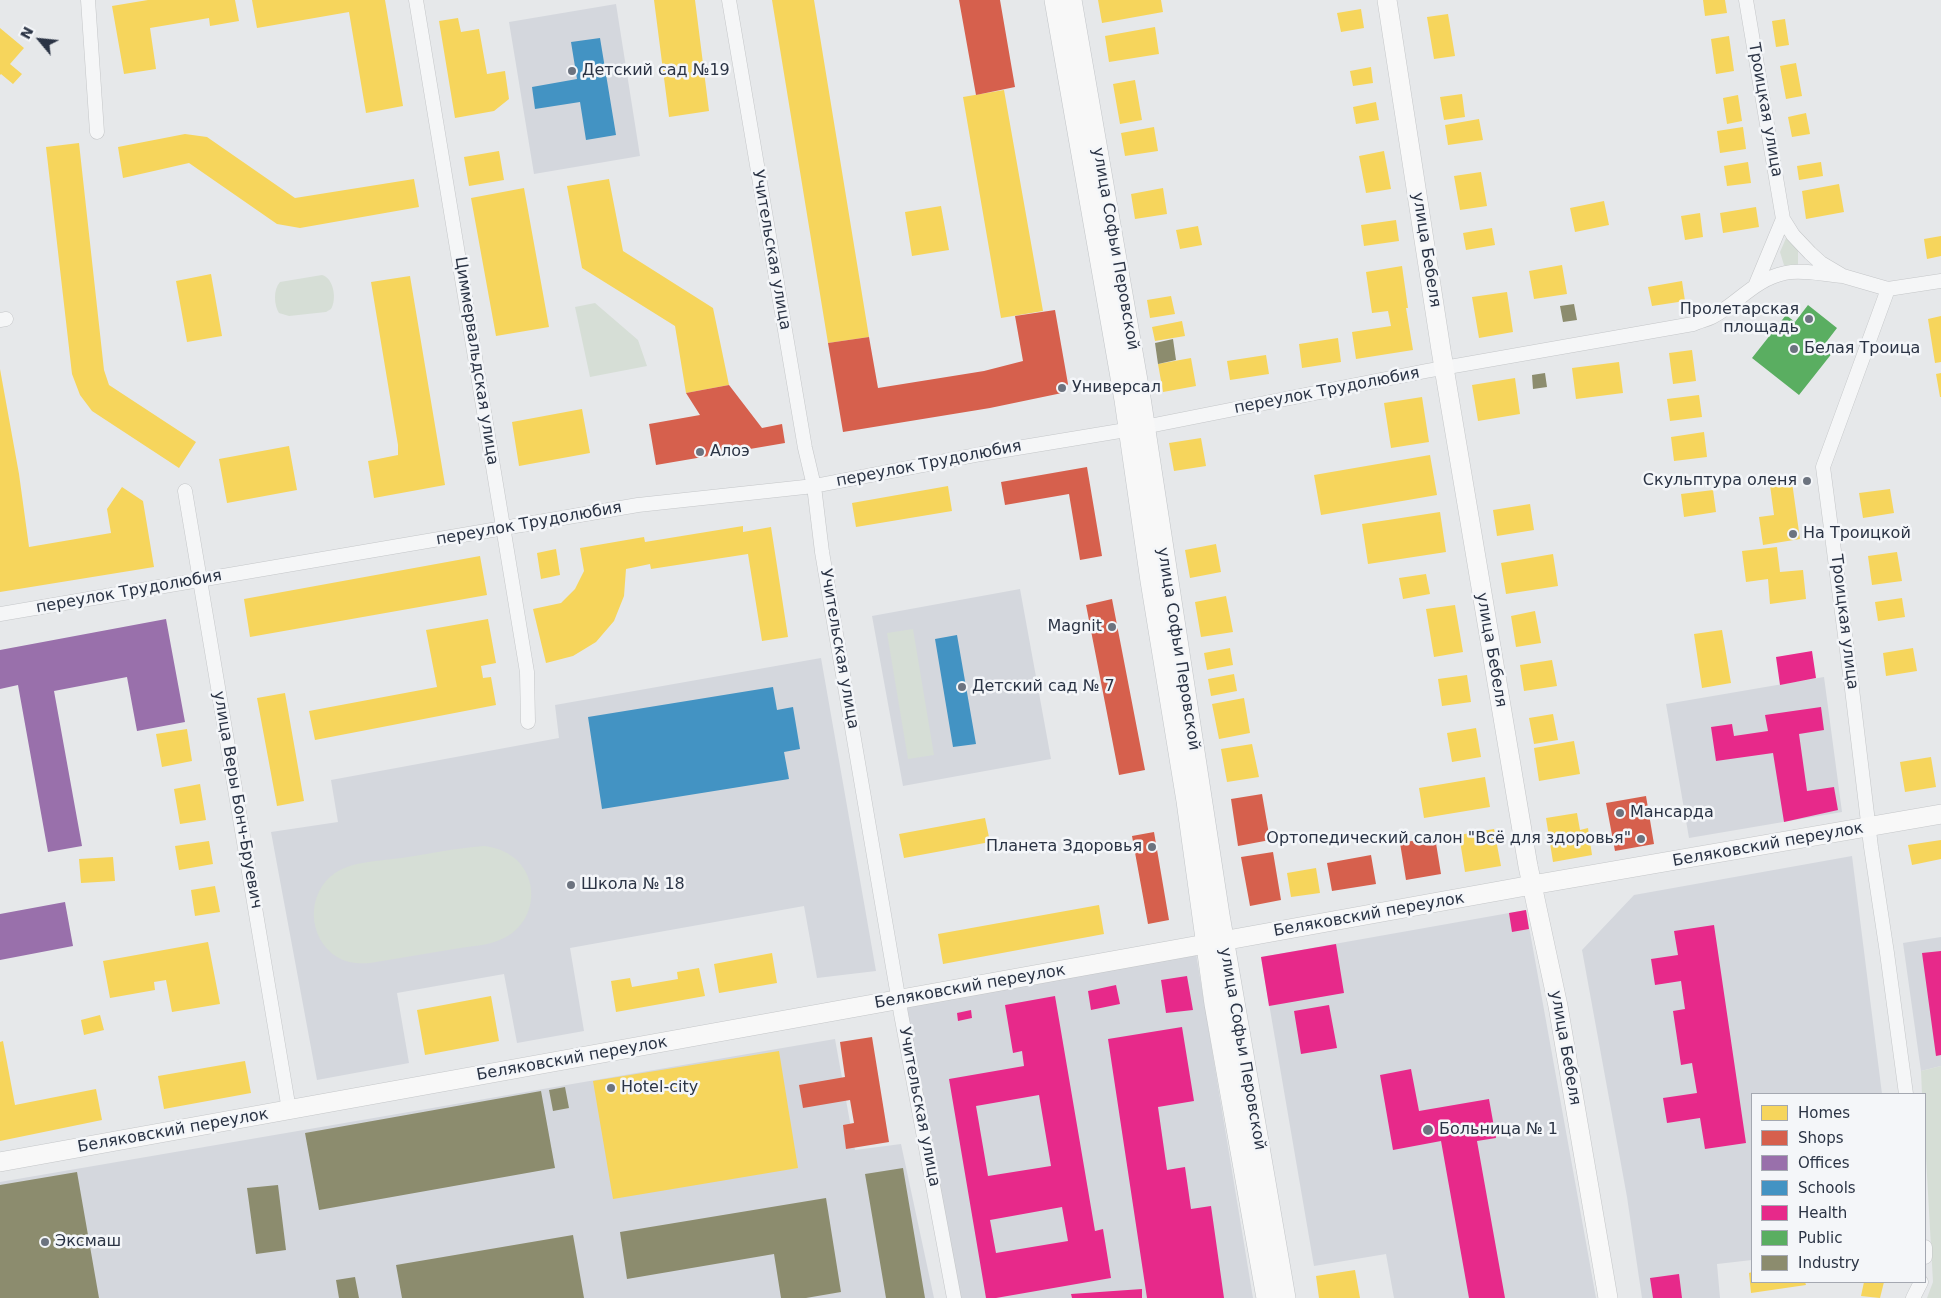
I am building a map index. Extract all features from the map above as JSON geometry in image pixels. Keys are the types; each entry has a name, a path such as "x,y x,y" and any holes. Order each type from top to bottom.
{"main road":[{"name":"улица Софьи Перовской","path":"1055,0 1137,428"},
{"name":"улица Софьи Перовской","path":"1071,0 1137,428 1151,581 1187,800 1285,1298"},
{"name":"улица Софьи Перовской","path":"1215,943 1215,1004 1268,1298"}],"street":[{"path":"88,0 97,132"},
{"name":"Циммервальдская улица","path":"416,0 527,672 528,722"},
{"name":"Учительская улица","path":"729,0 805,448 814,486 822,552 899,1000 954,1298"},
{"name":"улица Бебеля","path":"1387,0 1444,368 1532,885 1558,1006 1608,1298"},
{"name":"Троицкая улица","path":"1746,0 1783,219 1810,253 1843,276 1888,289 1823,467 1868,827 1906,1093"},
{"path":"1756,284 1783,219"},
{"name":"переулок Трудолюбия","path":"0,614 638,505 814,486 981,454 1137,428 1444,368 1693,324 1712,317 1756,284 1785,273 1843,276"},
{"path":"1888,289 1941,281"},
{"name":"улица Веры Бонч-Бруевич","path":"185,491 289,1110"},
{"name":"Беляковский переулок","path":"0,1162 1532,885 1941,814"},
{"path":"1913,1298 1920,1283"}],"shaded area":[{"name":"Детский сад №19","path":"616,4 640,156 534,174 509,22"},
{"path":"1787,236 1798,250 1798,267 1792,269 1784,265 1780,252"},
{"path":"322,275 332,285 334,300 331,309 326,312 289,316 279,313 275,298 276,289 280,282"},
{"path":"595,303 638,340 647,366 590,377 575,307"},
{"name":"Детский сад № 7","path":"1020,589 1051,759 903,786 872,616"},
{"path":"913,629 934,755 908,759 887,633"},
{"name":"Школа № 18","path":"821,658 876,971 817,978 804,906 570,948 584,1031 517,1043 504,974 397,993 409,1063 317,1080 271,832 338,822 331,780 559,738 555,705"},
{"path":"1824,677 1842,812 1689,838 1666,704"},
{"path":"484,846 498,849 516,859 525,870 530,886 530,904 524,920 519,927 504,938 482,945 370,963 349,962 341,959 327,949 320,939 314,915 315,903 319,892 326,882 342,869 367,862"},
{"path":"1852,856 1882,1093 1751,1093 1751,1260 1717,1264 1720,1298 1642,1298 1627,1197 1582,950 1634,895"},
{"name":"Больница № 1","path":"1526,910 1596,1298 1394,1298 1386,1254 1314,1266 1261,957"},
{"path":"1941,937 1941,1066 1921,1071 1903,943"},
{"path":"1195,947 1253,1298 954,1298 899,1000"},
{"path":"835,1039 855,1150 901,1144 934,1298 0,1298 0,1182"},
{"path":"1941,1066 1941,1298 1927,1298 1933,1282 1926,1158 1926,1093 1922,1093 1921,1071"}],"building: Homes":[{"path":"148,0 235,0 239,21 210,26 209,18 150,28 156,69 124,74 112,6"},
{"path":"252,0 385,0 403,106 366,113 349,12 257,28"},
{"path":"654,0 695,0 709,111 669,117"},
{"path":"772,0 814,0 869,337 828,343"},
{"path":"1098,0 1161,0 1163,12 1102,23"},
{"path":"1703,0 1725,0 1727,13 1705,16"},
{"path":"1361,9 1364,28 1341,32 1337,13"},
{"path":"1448,14 1455,56 1434,59 1427,17"},
{"path":"458,18 461,32 479,29 487,74 505,71 509,99 494,111 455,118 439,21"},
{"path":"1785,19 1789,45 1776,47 1772,21"},
{"path":"1155,27 1159,54 1109,62 1105,36"},
{"path":"0,28 24,48 10,64 22,74 13,84 0,75"},
{"path":"1729,36 1734,71 1716,74 1711,39"},
{"path":"1796,63 1802,96 1786,99 1780,66"},
{"path":"1371,67 1373,83 1353,86 1350,71"},
{"path":"1135,80 1142,120 1120,124 1113,84"},
{"path":"1004,90 1043,311 1001,318 963,97"},
{"path":"1462,94 1465,117 1444,120 1440,97"},
{"path":"1738,95 1742,121 1727,124 1723,98"},
{"path":"1376,102 1379,120 1356,124 1353,107"},
{"path":"1806,113 1810,134 1792,137 1788,117"},
{"path":"1479,119 1483,140 1448,145 1445,125"},
{"path":"1154,127 1158,151 1125,156 1121,133"},
{"path":"1743,127 1746,149 1720,153 1717,131"},
{"path":"185,134 207,137 295,198 414,179 419,207 300,228 277,224 189,163 123,178 118,147"},
{"path":"79,143 104,370 109,385 196,442 179,468 92,411 80,395 72,374 46,147"},
{"path":"499,151 504,180 469,186 464,157"},
{"path":"1384,151 1391,189 1366,193 1359,156"},
{"path":"1748,162 1751,183 1727,186 1724,166"},
{"path":"1821,162 1823,176 1799,180 1797,166"},
{"path":"1481,172 1487,206 1460,210 1454,176"},
{"path":"609,179 623,251 713,308 729,385 686,393 675,326 582,268 567,186"},
{"path":"1839,184 1844,212 1806,219 1802,191"},
{"path":"524,188 549,327 496,336 471,198"},
{"path":"1163,188 1167,214 1135,219 1131,194"},
{"path":"1604,201 1609,225 1575,232 1570,208"},
{"path":"941,206 949,250 912,256 905,212"},
{"path":"1756,207 1759,227 1723,233 1720,213"},
{"path":"1700,213 1703,237 1685,240 1681,216"},
{"path":"1396,220 1399,241 1364,246 1361,225"},
{"path":"1198,226 1202,245 1180,249 1176,230"},
{"path":"1492,228 1495,245 1466,250 1463,233"},
{"path":"1941,236 1941,256 1927,259 1924,239"},
{"path":"1562,265 1567,294 1534,299 1529,271"},
{"path":"1402,266 1413,350 1356,359 1352,332 1391,326 1388,311 1372,313 1366,272"},
{"path":"211,274 222,336 187,342 176,281"},
{"path":"410,276 445,485 374,498 368,461 398,455 398,445 371,282"},
{"path":"1682,281 1685,301 1652,306 1648,287"},
{"path":"1507,292 1513,332 1479,338 1472,297"},
{"path":"1171,296 1175,314 1150,318 1147,300"},
{"path":"1941,316 1941,362 1935,363 1928,319"},
{"path":"1182,321 1185,336 1155,341 1152,327"},
{"path":"1338,338 1341,362 1302,368 1299,344"},
{"path":"1692,350 1696,381 1673,384 1669,353"},
{"path":"1266,355 1269,374 1230,380 1227,361"},
{"path":"1191,358 1196,386 1163,392 1158,364"},
{"path":"1619,362 1623,393 1576,399 1572,368"},
{"path":"0,369 19,474 29,547 111,533 107,509 122,487 143,501 154,567 0,592"},
{"path":"1941,373 1941,397 1940,397 1936,374"},
{"path":"1515,378 1520,414 1478,421 1472,385"},
{"path":"1699,395 1702,417 1670,421 1667,399"},
{"path":"1422,397 1429,442 1391,448 1384,403"},
{"path":"582,409 590,453 519,466 512,422"},
{"path":"1704,432 1707,457 1674,461 1671,437"},
{"path":"1201,438 1206,466 1174,471 1169,443"},
{"path":"289,446 297,490 227,503 219,459"},
{"path":"1430,455 1437,495 1321,515 1314,475"},
{"path":"1792,482 1800,539 1763,545 1759,517 1774,515 1770,485"},
{"path":"948,486 952,511 856,527 852,503"},
{"path":"1890,489 1894,513 1863,518 1859,493"},
{"path":"1713,490 1716,512 1684,517 1681,494"},
{"path":"1530,504 1534,530 1497,536 1493,510"},
{"path":"1440,512 1446,552 1368,564 1362,524"},
{"path":"743,526 743,532 771,527 788,637 762,641 748,554 651,569 650,564 626,569 624,596 614,621 596,642 573,656 546,663 533,609 561,603 575,589 584,571 580,548 644,537 645,542"},
{"path":"1216,544 1221,572 1190,578 1185,550"},
{"path":"1777,547 1780,572 1803,570 1806,599 1770,604 1768,579 1746,582 1742,551"},
{"path":"556,549 560,575 541,579 537,553"},
{"path":"1897,552 1902,581 1872,585 1868,556"},
{"path":"1553,554 1558,586 1506,594 1501,563"},
{"path":"480,556 487,595 250,637 244,599"},
{"path":"1426,574 1430,594 1403,599 1399,578"},
{"path":"1226,596 1233,632 1201,637 1195,602"},
{"path":"1902,598 1905,617 1878,621 1875,602"},
{"path":"1455,605 1463,652 1434,657 1426,609"},
{"path":"1535,611 1541,643 1516,647 1511,616"},
{"path":"488,619 496,663 481,666 483,678 491,677 496,705 315,740 309,711 437,687 426,630"},
{"path":"1722,630 1731,683 1702,688 1694,634"},
{"path":"1230,648 1233,665 1207,670 1204,653"},
{"path":"1913,648 1917,671 1886,676 1883,653"},
{"path":"1552,660 1557,686 1524,691 1520,665"},
{"path":"1234,674 1237,691 1211,696 1208,679"},
{"path":"1467,675 1471,702 1442,706 1438,679"},
{"path":"285,693 304,801 277,806 257,698"},
{"path":"1244,698 1250,733 1219,739 1212,704"},
{"path":"1553,714 1558,740 1534,744 1529,718"},
{"path":"1476,728 1481,757 1452,762 1447,733"},
{"path":"187,729 192,761 162,767 156,734"},
{"path":"1574,741 1580,774 1539,781 1534,748"},
{"path":"1252,744 1259,777 1227,782 1221,749"},
{"path":"1931,757 1936,787 1905,792 1900,762"},
{"path":"1485,777 1490,807 1424,818 1419,788"},
{"path":"200,784 206,820 180,824 174,789"},
{"path":"1577,813 1580,830 1588,828 1592,855 1553,862 1546,818"},
{"path":"985,818 990,842 904,858 899,834"},
{"path":"1494,829 1501,866 1465,872 1459,835"},
{"path":"1941,840 1941,859 1912,865 1908,845"},
{"path":"209,841 213,864 179,870 175,846"},
{"path":"113,857 115,881 81,883 79,859"},
{"path":"1316,868 1320,893 1291,897 1287,873"},
{"path":"215,886 220,912 195,916 191,890"},
{"path":"1099,905 1104,934 943,964 938,934"},
{"path":"208,942 220,1004 172,1012 166,980 154,982 155,990 110,998 103,961"},
{"path":"772,953 777,983 719,993 714,964"},
{"path":"699,968 705,996 616,1012 611,981 630,978 632,987 678,979 677,972"},
{"path":"491,996 499,1041 425,1055 417,1010"},
{"path":"100,1015 104,1030 84,1035 81,1020"},
{"path":"3,1041 15,1105 96,1089 102,1120 0,1141 0,1042"},
{"path":"779,1051 798,1168 613,1199 593,1081"},
{"path":"245,1061 251,1093 164,1109 158,1076"},
{"path":"1355,1270 1360,1298 1319,1298 1316,1276"},
{"path":"1751,1272 1751,1283 1805,1283 1806,1285 1751,1293 1749,1273"},
{"path":"1864,1283 1884,1283 1880,1298 1861,1296"}],"building: Shops":[{"path":"959,0 1000,0 1015,87 976,95"},
{"path":"1055,310 1068,384 1062,393 990,408 843,432 828,343 869,337 878,388 984,371 1023,361 1015,316"},
{"path":"729,385 762,428 782,424 785,443 656,465 649,424 700,415 686,393"},
{"path":"1087,467 1102,556 1080,560 1069,494 1005,505 1001,482"},
{"path":"1112,599 1145,770 1119,775 1086,605"},
{"path":"1262,794 1270,840 1238,846 1231,799"},
{"path":"1646,796 1654,844 1615,851 1606,803"},
{"path":"1154,832 1169,920 1148,924 1132,836"},
{"path":"1435,837 1441,874 1406,880 1400,843"},
{"path":"1273,852 1281,900 1250,906 1241,857"},
{"path":"1371,855 1376,884 1332,891 1327,863"},
{"path":"872,1037 889,1142 846,1149 843,1125 854,1123 850,1100 803,1108 799,1085 845,1077 840,1042"}],"building: Offices":[{"path":"166,619 185,722 137,731 127,677 54,691 82,846 48,852 18,685 0,689 0,650"},
{"path":"65,902 73,946 0,960 0,914"}],"building: Schools":[{"path":"600,38 616,135 586,140 580,102 535,109 532,87 577,79 571,42"},
{"path":"957,635 976,744 953,747 935,639"},
{"path":"773,687 777,710 793,707 800,749 784,752 789,779 602,809 588,717"}],"building: Health":[{"path":"1812,651 1816,678 1780,685 1776,657"},
{"path":"1821,707 1824,730 1799,734 1807,791 1834,787 1838,810 1784,822 1773,753 1716,761 1711,727 1732,724 1734,736 1768,731 1765,715"},
{"path":"1526,910 1529,929 1512,932 1509,913"},
{"path":"1714,925 1746,1143 1705,1149 1700,1118 1667,1123 1663,1098 1697,1093 1692,1063 1681,1065 1673,1011 1685,1009 1681,981 1655,985 1651,959 1678,955 1674,931"},
{"path":"1336,944 1344,993 1269,1006 1261,957"},
{"path":"1941,951 1941,1055 1936,1056 1922,953"},
{"path":"1187,976 1193,1010 1166,1013 1161,980"},
{"path":"1116,985 1120,1004 1091,1010 1088,991"},
{"path":"1055,996 1095,1231 1103,1229 1111,1278 996,1298 986,1298 949,1079 1024,1066 1022,1051 1013,1053 1005,1005","holes":["1039,1095 1051,1166 988,1176 976,1106","1062,1207 1068,1241 996,1253 990,1220"]},
{"path":"1329,1005 1337,1048 1301,1054 1294,1011"},
{"path":"971,1010 972,1018 958,1021 957,1013"},
{"path":"1182,1027 1194,1101 1158,1107 1167,1170 1185,1167 1191,1209 1211,1206 1224,1298 1147,1298 1108,1039"},
{"path":"1411,1069 1419,1111 1489,1099 1496,1138 1477,1141 1505,1298 1469,1298 1441,1141 1393,1150 1380,1075"},
{"path":"1679,1274 1682,1298 1653,1298 1650,1278"},
{"path":"1142,1289 1142,1298 1072,1298 1071,1294"}],"building: Public":[{"name":"Белая Троица","path":"1808,305 1837,328 1824,345 1833,352 1799,395 1752,358 1786,315 1795,322"}],"building: Industry":[{"path":"1574,304 1577,320 1563,322 1560,306"},
{"path":"1173,339 1176,360 1158,364 1155,343"},
{"path":"1545,373 1547,387 1533,389 1532,375"},
{"path":"565,1087 569,1108 553,1111 549,1090"},
{"path":"541,1091 555,1168 319,1210 305,1133"},
{"path":"903,1168 925,1298 886,1298 865,1174"},
{"name":"Эксмаш","path":"77,1172 99,1298 0,1298 0,1185"},
{"path":"278,1185 286,1250 256,1254 247,1188"},
{"path":"826,1198 841,1292 806,1298 781,1298 774,1254 627,1279 620,1232"},
{"path":"573,1235 584,1298 402,1298 396,1265"},
{"path":"355,1277 359,1298 339,1298 336,1280"}],"place":[{"name":"Детский сад №19","path":"572,71"},
{"name":"Пролетарская площадь","path":"1809,319"},
{"name":"Белая Троица","path":"1794,349"},
{"name":"Универсал","path":"1062,388"},
{"name":"Алоэ","path":"700,452"},
{"name":"Скульптура оленя","path":"1807,481"},
{"name":"На Троицкой","path":"1793,534"},
{"name":"Magnit","path":"1112,627"},
{"name":"Детский сад № 7","path":"962,687"},
{"name":"Мансарда","path":"1620,813"},
{"name":"Ортопедический салон \"Всё для здоровья\"","path":"1641,839"},
{"name":"Планета Здоровья","path":"1152,847"},
{"name":"Школа № 18","path":"571,885"},
{"name":"Hotel-city","path":"611,1088"},
{"name":"Больница № 1","path":"1428,1130"},
{"name":"Эксмаш","path":"45,1242"}]}
